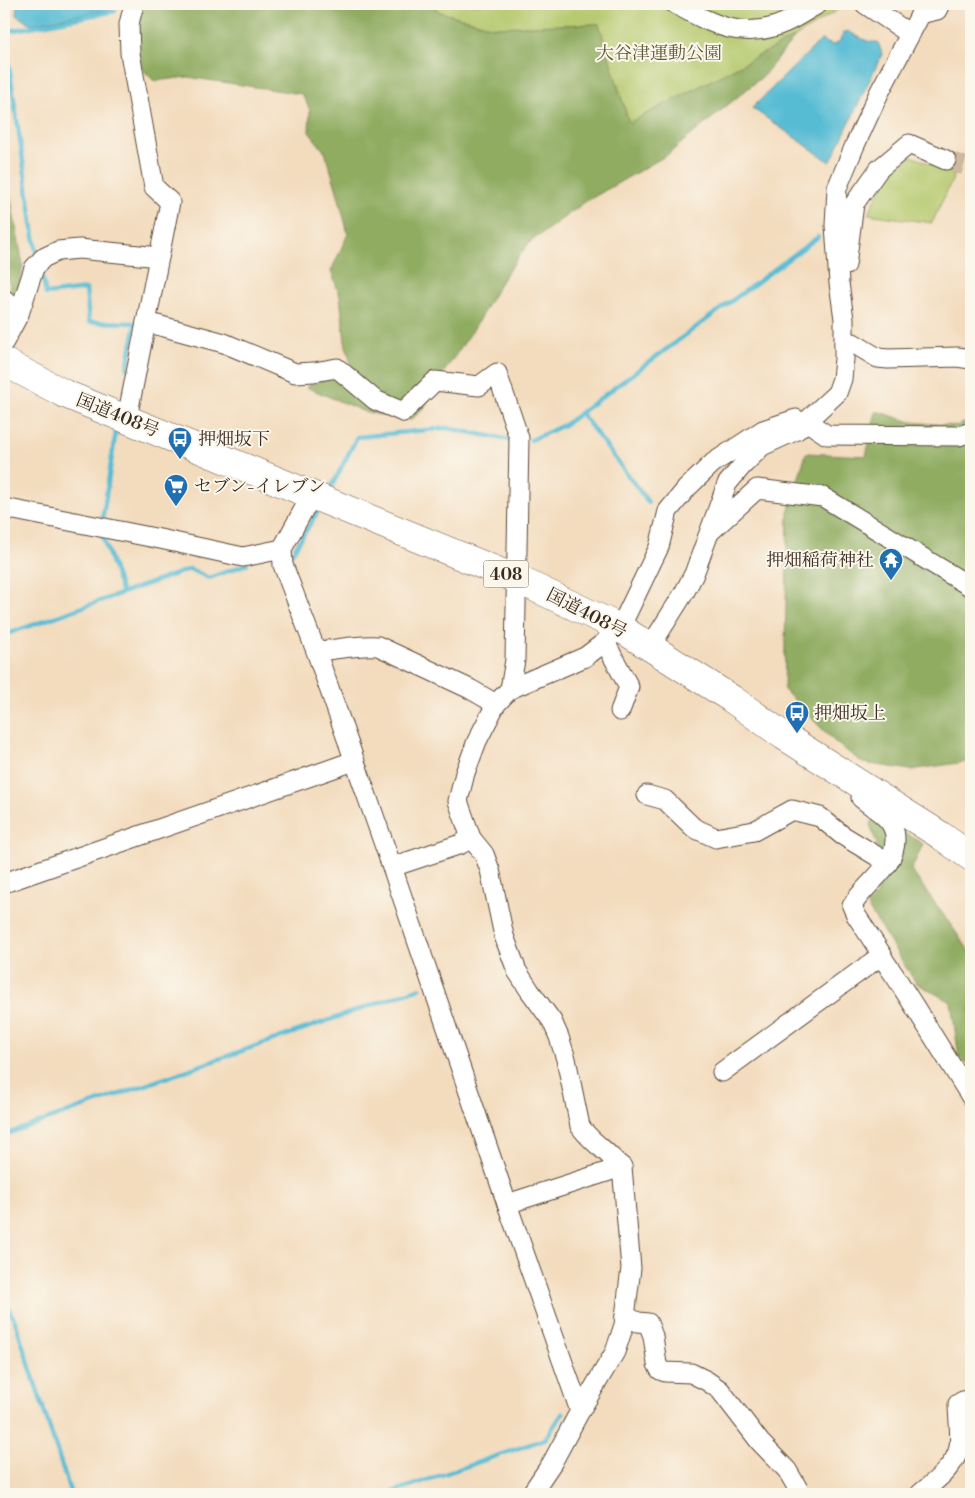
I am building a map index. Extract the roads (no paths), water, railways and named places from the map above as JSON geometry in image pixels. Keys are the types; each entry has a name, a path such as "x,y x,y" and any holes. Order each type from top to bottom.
{"highway":[{"name":"国道408号","path":"4,362 65,394 516,579 612,635 650,647 732,699 784,736 940,834 971,857"}],"street":[{"path":"127,418 170,202 154,186 130,53 129,24 134,4"},
{"path":"680,5 716,25 733,30 763,30 785,23 818,4"},
{"path":"865,4 910,34"},
{"path":"650,647 694,574 727,484 762,446 797,430 837,393 842,379 844,319 839,283 835,225 837,188 879,93 923,9 937,10 940,4"},
{"path":"839,283 846,267 854,204 879,169 909,144 946,160"},
{"path":"4,342 18,314 38,263 58,251 79,249 159,257"},
{"path":"4,298 18,314"},
{"path":"146,322 224,343 294,373 337,368 375,400 403,412 435,381 479,386 497,373 519,438 515,660 510,689"},
{"path":"844,343 853,343 878,358 957,357 971,359"},
{"path":"878,358 885,353 958,348 971,350"},
{"path":"811,416 827,435 959,436 971,432"},
{"path":"531,1494 552,1463 615,1352 624,1325 631,1268 622,1167 592,1142 580,1126 566,1058 559,1038 552,1021 517,970 504,936 487,862 484,854 471,838 458,801 465,773 477,741 496,704 510,689 585,656 612,635 659,547 668,511 688,488 714,463 763,430 811,416"},
{"path":"710,532 757,489 823,498 971,587"},
{"path":"315,495 304,509 282,549 283,564 316,650 580,1411"},
{"path":"4,508 243,557 282,549"},
{"path":"612,635 629,687 620,711"},
{"path":"316,650 338,650 367,645 378,646 470,689 496,704"},
{"path":"784,736 888,820 895,830 895,848 888,863 855,900 852,906 882,954 882,959 892,970 971,1097"},
{"path":"4,883 354,761"},
{"path":"646,795 665,800 694,828 716,838 754,831 792,810 820,817 842,835 888,863"},
{"path":"392,867 461,844 471,838"},
{"path":"722,1072 882,954"},
{"path":"507,1204 622,1167"},
{"path":"625,1316 638,1322 648,1323 653,1336 657,1364 660,1370 665,1372 691,1373 720,1390 760,1442 787,1470 801,1494"},
{"path":"920,1494 950,1466 959,1448 958,1404 971,1400"}],"water":[{"path":"16,4 115,4 109,10 31,24 17,16"},
{"path":"847,31 866,40 878,42 882,54 830,162 752,108 821,40 833,45 839,42 843,33"}],"waterway":[{"path":"37,256 4,32 115,11"},
{"path":"531,440 564,425 818,237"},
{"path":"41,271 46,294 86,289 89,322 136,323 127,369"},
{"path":"581,413 648,502"},
{"path":"331,488 357,437 447,428 510,440"},
{"path":"102,522 116,430"},
{"path":"290,556 317,513"},
{"path":"101,532 122,593"},
{"path":"4,635 190,569 209,578 247,564"},
{"path":"4,1135 420,988"},
{"path":"4,1300 15,1321 71,1494"},
{"path":"387,1494 545,1439 563,1413"}],"tunnel":[{"path":"946,160 971,168"}],"place":[{"name":"押畑坂下","path":"180,460"},
{"name":"セブン-イレブン","path":"176,507"},
{"name":"押畑稲荷神社","path":"891,581"},
{"name":"押畑坂上","path":"797,734"}],"park label":[{"name":"大谷津運動公園","path":"659,53"}]}
